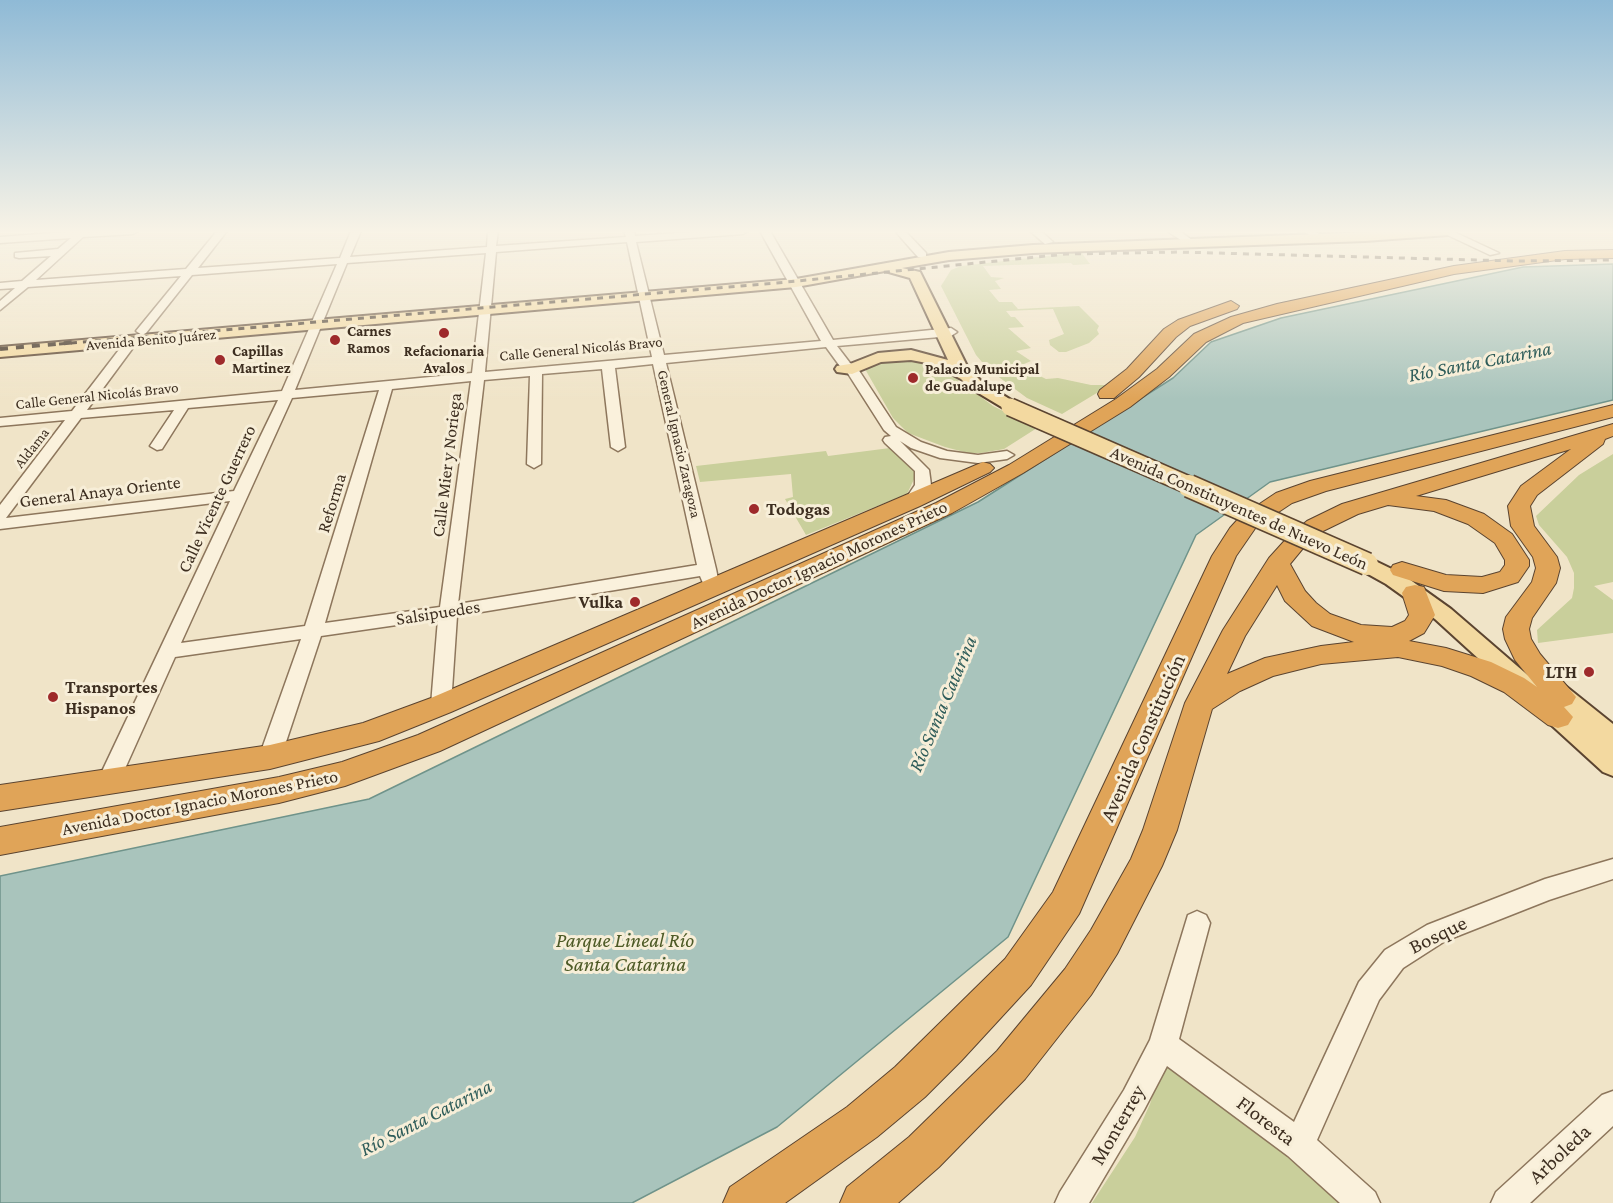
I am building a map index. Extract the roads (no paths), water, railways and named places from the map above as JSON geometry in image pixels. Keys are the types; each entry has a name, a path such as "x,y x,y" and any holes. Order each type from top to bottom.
{"highway":[{"name":"Avenida Doctor Ignacio Morones Prieto","path":"0,798 302,751 368,733 441,705 709,578 912,501 969,476 1110,392 1133,373 1159,342 1184,323 1223,309 1315,287"},
{"name":"Avenida Doctor Ignacio Morones Prieto","path":"0,841 279,790 345,774 429,743 944,508 1016,469 1123,403 1162,373 1187,348 1215,329 1277,309 1374,287"},
{"path":"1560,707 1518,639 1516,629 1519,617 1544,582 1548,568 1545,557 1523,526 1519,506 1529,491 1611,424"},
{"name":"Avenida Constitución","path":"863,1203 924,1152 971,1108 1011,1065 1078,982 1104,942 1145,866 1160,830 1200,703 1232,636 1278,562 1296,542 1315,526 1338,514 1611,424"},
{"name":"Avenida Constitución","path":"746,1203 853,1129 902,1089 947,1047 1018,972 1066,903 1224,556 1234,538 1248,522 1284,498 1318,486 1611,424"},
{"path":"1363,505 1411,501 1451,509 1476,519 1496,532 1510,546 1517,560 1509,576 1482,585 1444,583 1402,570"},
{"path":"1278,562 1294,595 1307,609 1321,620 1358,634 1392,636 1414,627 1422,615 1415,593"},
{"path":"1200,703 1230,684 1265,668 1321,655 1398,648 1438,654 1481,669 1560,707"},
{"path":"0,827 180,809"}],"main road":[{"name":"Avenida Benito Juárez","path":"0,352 137,336 711,287"},
{"name":"Avenida Constituyentes de Nuevo León","path":"922,287 946,332 971,366 1014,405"},
{"name":"Avenida Constituyentes de Nuevo León","path":"931,287 946,332 965,376 986,393 1370,559 1402,570 1440,596 1560,707 1613,765"},
{"name":"Avenida Benito Juárez","path":"0,343 137,336"},
{"path":"847,368 878,358 917,356 944,363 965,376"},
{"name":"Avenida Constituyentes de Nuevo León","path":"1370,559 1560,707 1613,739"}],"street":[{"path":"0,307 22,287"},
{"name":"Aldama","path":"0,516 137,336 177,287"},
{"name":"Calle Vicente Guerrero","path":"108,782 287,394 333,287"},
{"name":"Calle Mier y Noriega","path":"441,705 448,612 487,287"},
{"name":"General Ignacio Zaragoza","path":"642,287 709,578"},
{"path":"798,287 828,342 888,425 907,441 929,451 953,457 978,459 1007,454"},
{"name":"Calle General Nicolás Bravo","path":"0,422 946,332"},
{"path":"608,364 618,447"},
{"path":"847,368 877,426 922,470 923,484 919,494 912,501"},
{"path":"534,464 536,370"},
{"name":"Reforma","path":"270,757 313,632 387,384"},
{"path":"157,446 184,404"},
{"name":"General Anaya Oriente","path":"0,524 241,495"},
{"name":"Salsipuedes","path":"167,652 709,578"},
{"name":"Bosque","path":"1299,1145 1369,991 1394,959 1436,933 1545,890 1613,868"},
{"name":"Monterrey","path":"1071,1203 1134,1100 1163,1045 1197,922"},
{"name":"Floresta","path":"1163,1045 1299,1145 1364,1203"},
{"name":"Arboleda","path":"1507,1203 1613,1106"}],"water":[{"name":"Río Santa Catarina","path":"1427,287 1613,287 1613,400 1270,482 1196,535 1008,937 777,1127 632,1203 0,1203 0,876 369,799 978,502 1173,378 1211,342 1281,318"}],"railway":[{"path":"59,344 727,287"},
{"path":"0,349 77,342"}],"place":[{"name":"Refacionaria Avalos","path":"444,333"},
{"name":"Carnes Ramos","path":"335,340"},
{"name":"Capillas Martinez","path":"220,360"},
{"name":"Palacio Municipal de Guadalupe","path":"913,378"},
{"name":"Todogas","path":"754,509"},
{"name":"Vulka","path":"635,602"},
{"name":"LTH","path":"1589,672"},
{"name":"Transportes Hispanos","path":"53,697"}],"park label":[{"name":"Parque Lineal Río Santa Catarina","path":"625,953"}]}
